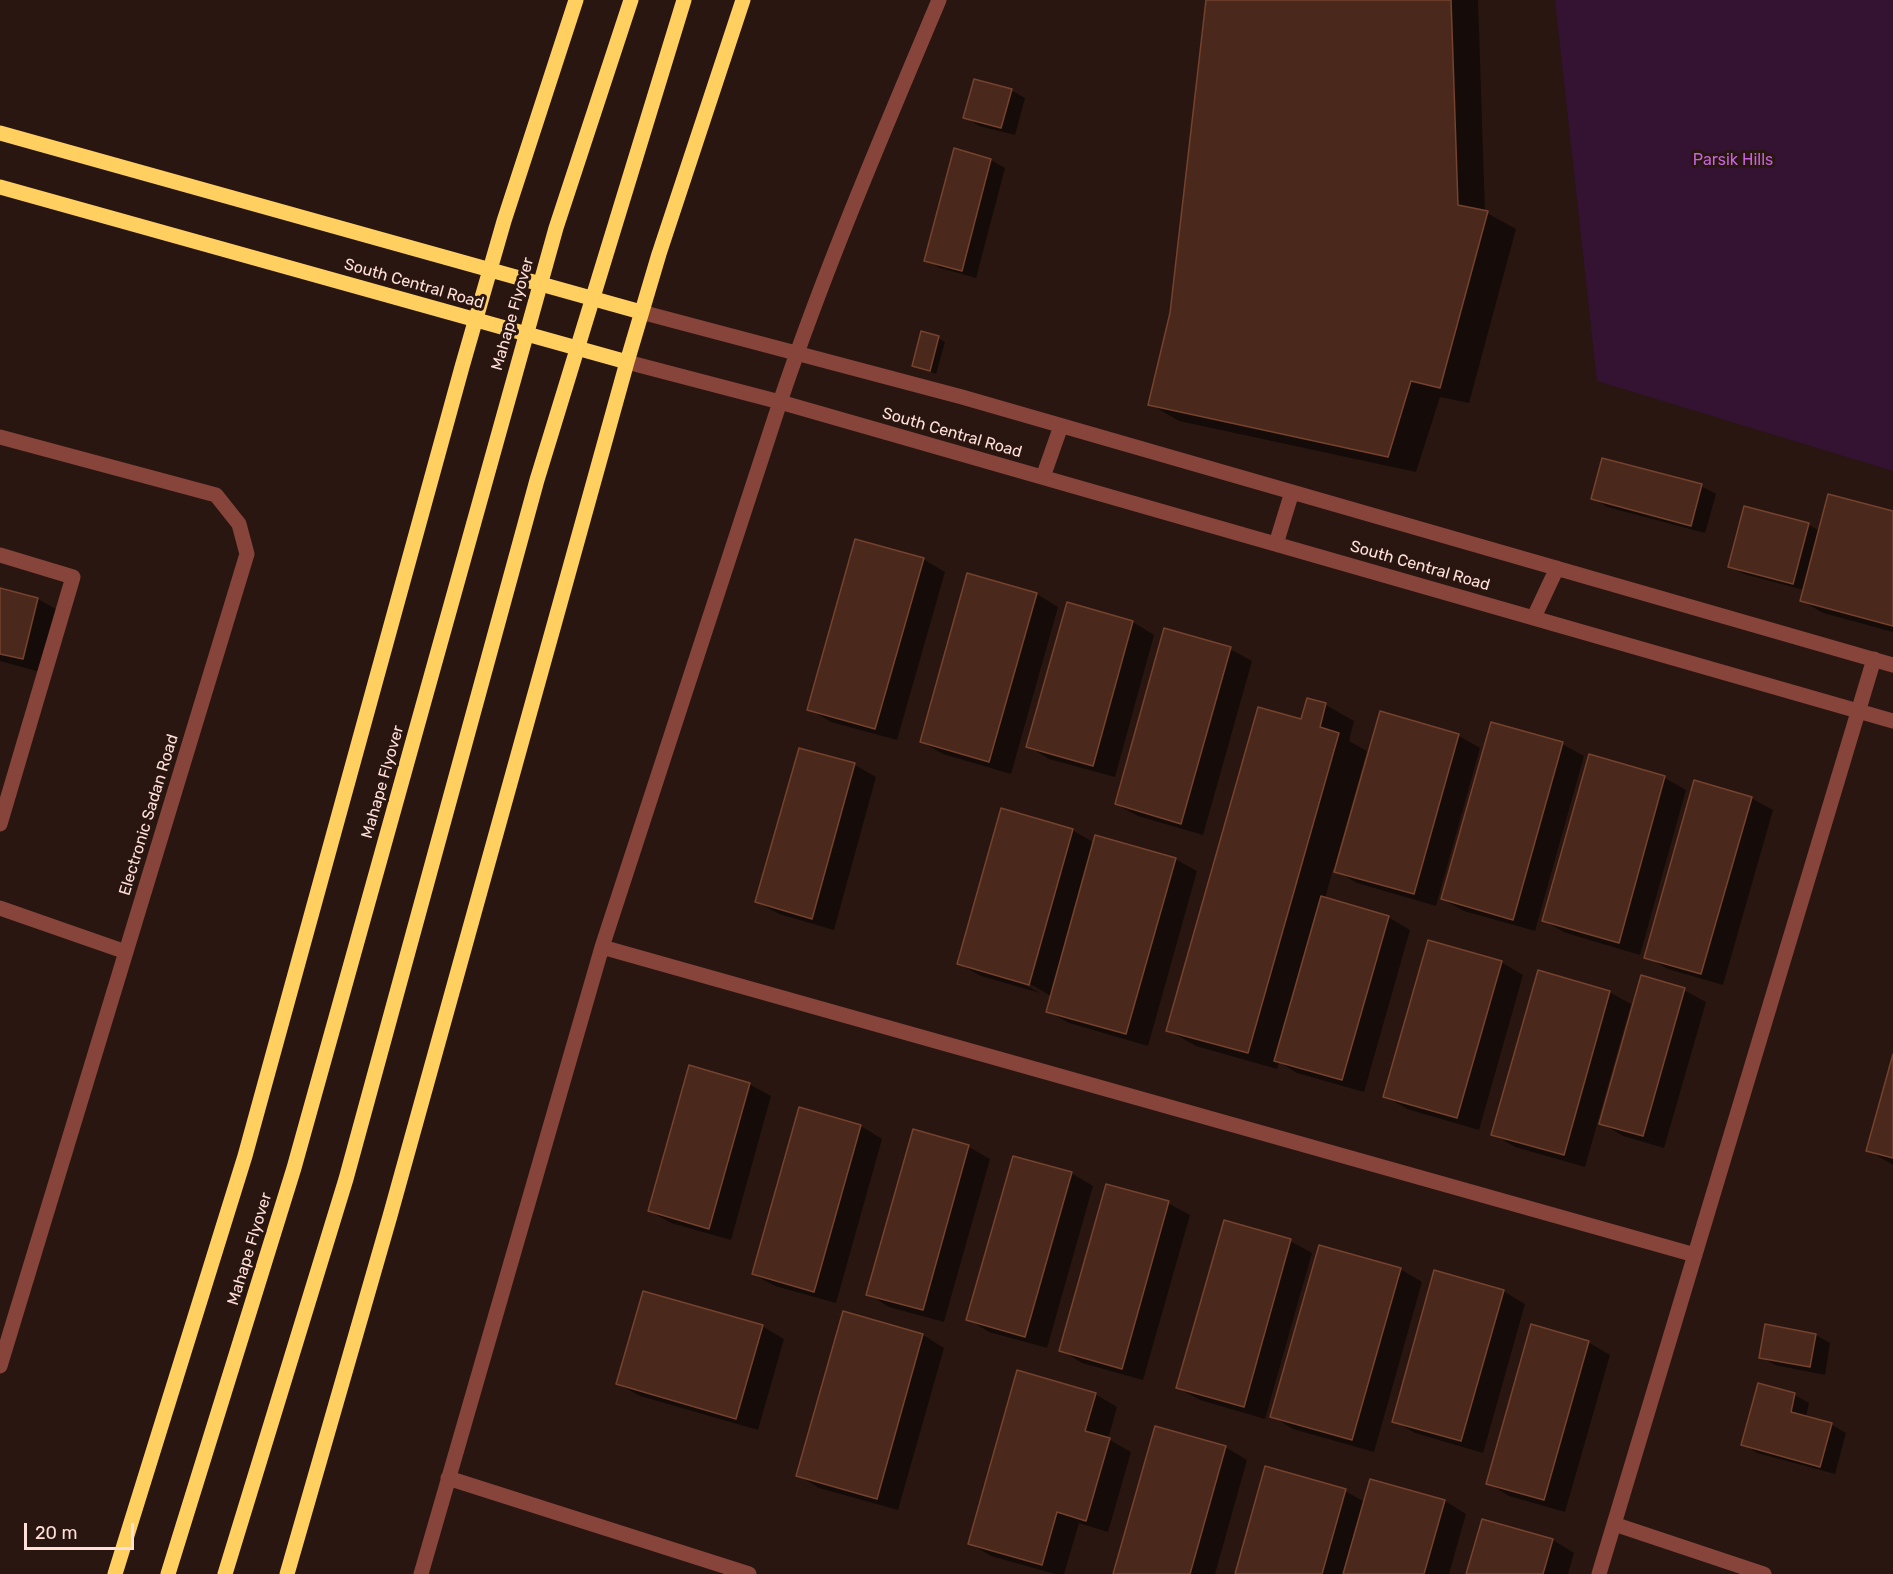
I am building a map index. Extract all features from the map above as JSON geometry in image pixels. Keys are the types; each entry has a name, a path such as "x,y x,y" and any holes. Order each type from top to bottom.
{"main road":[{"path":"115,1574 245,1156 475,320 576,0"},
{"name":"Mahape Flyover","path":"168,1574 294,1168 556,228 631,0"},
{"path":"225,1574 346,1179 537,480 684,0"},
{"path":"287,1574 390,1216 641,312 743,0"},
{"name":"South Central Road","path":"0,133 641,312"},
{"name":"South Central Road","path":"0,187 627,362"}],"street":[{"path":"421,1574 602,947 780,402 874,154 939,0"},
{"name":"South Central Road","path":"641,312 1060,426 1893,665"},
{"name":"South Central Road","path":"627,362 780,402 1893,721"},
{"path":"1043,477 1060,426"},
{"name":"Electronic Sadan Road","path":"0,437 216,495 239,524 247,554 0,1366"},
{"path":"1276,544 1292,492"},
{"path":"0,555 73,577 0,824"},
{"path":"1534,617 1557,568"},
{"path":"1599,1574 1874,659"},
{"path":"0,908 126,952"},
{"path":"602,947 1695,1255"},
{"path":"448,1478 749,1574"},
{"path":"1614,1524 1764,1574"}],"green space":[{"name":"Parsik Hills","path":"1555,0 1893,0 1893,471 1597,381"}],"building":[{"path":"1206,0 1451,0 1458,205 1488,211 1440,388 1411,381 1388,457 1148,405 1170,313"},
{"path":"974,79 1012,89 1001,128 963,118"},
{"path":"954,148 991,159 962,271 924,261"},
{"path":"921,331 939,336 930,371 912,366"},
{"path":"1602,458 1702,484 1691,526 1591,499"},
{"path":"1828,494 1893,511 1893,626 1800,601"},
{"path":"1744,506 1809,523 1793,584 1728,567"},
{"path":"855,539 924,558 875,729 807,710"},
{"path":"967,573 1037,593 989,762 920,742"},
{"path":"0,588 38,598 23,659 0,654"},
{"path":"1067,602 1133,621 1093,766 1026,747"},
{"path":"1164,628 1231,647 1181,824 1115,804"},
{"path":"1307,698 1326,703 1320,727 1339,733 1248,1053 1166,1031 1258,707 1301,719"},
{"path":"1380,711 1459,734 1414,894 1334,872"},
{"path":"1491,722 1563,742 1513,920 1441,899"},
{"path":"799,748 855,763 812,919 755,902"},
{"path":"1589,754 1665,776 1619,943 1542,921"},
{"path":"1694,780 1752,797 1701,974 1644,958"},
{"path":"1001,808 1073,829 1029,985 957,964"},
{"path":"1095,835 1176,858 1126,1034 1046,1012"},
{"path":"1321,896 1389,916 1342,1080 1274,1061"},
{"path":"1428,940 1502,961 1457,1118 1383,1097"},
{"path":"1538,970 1610,991 1564,1155 1491,1135"},
{"path":"1641,975 1685,988 1643,1136 1599,1124"},
{"path":"1893,1054 1893,1158 1866,1151"},
{"path":"689,1065 750,1083 709,1229 648,1211"},
{"path":"799,1107 861,1125 814,1292 752,1274"},
{"path":"913,1129 969,1145 923,1310 866,1295"},
{"path":"1013,1156 1072,1172 1025,1337 966,1320"},
{"path":"1106,1184 1169,1201 1122,1369 1059,1351"},
{"path":"1224,1220 1291,1239 1244,1407 1176,1388"},
{"path":"1319,1245 1401,1268 1352,1440 1270,1417"},
{"path":"1434,1270 1504,1290 1461,1441 1392,1422"},
{"path":"643,1291 763,1325 736,1419 616,1384"},
{"path":"843,1311 923,1334 877,1499 796,1476"},
{"path":"1531,1324 1589,1341 1544,1500 1486,1484"},
{"path":"1765,1324 1816,1334 1810,1367 1759,1358"},
{"path":"1017,1370 1096,1393 1085,1431 1110,1438 1086,1521 1057,1512 1042,1565 968,1544"},
{"path":"1758,1383 1795,1393 1791,1412 1832,1423 1820,1467 1741,1445"},
{"path":"1155,1426 1226,1446 1190,1574 1113,1574"},
{"path":"1265,1466 1346,1489 1322,1574 1235,1574"},
{"path":"1370,1479 1445,1500 1424,1574 1343,1574"},
{"path":"1482,1519 1553,1539 1543,1574 1466,1574"}]}
